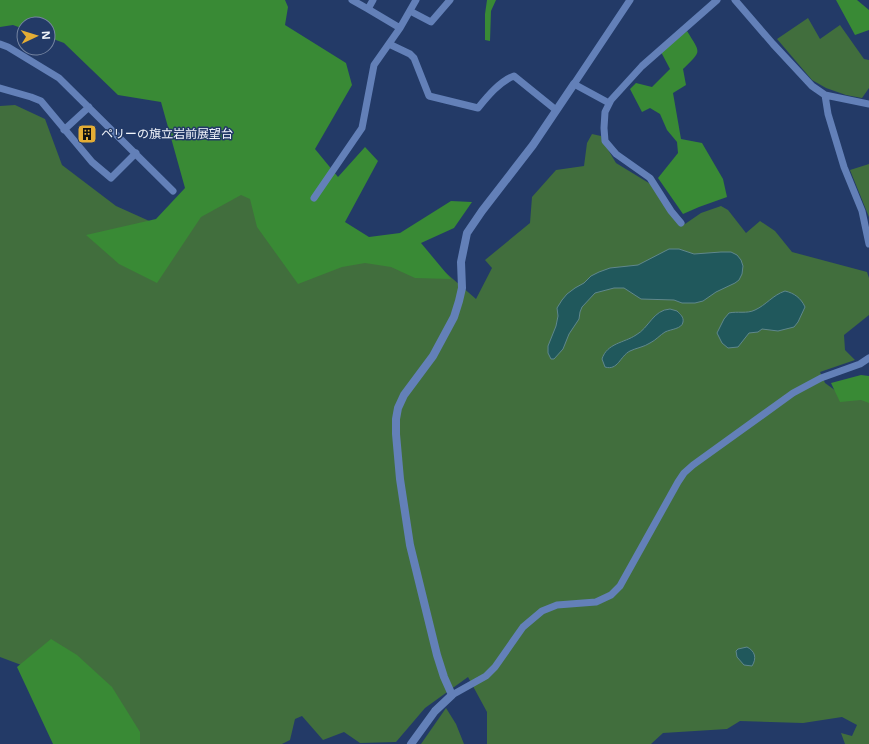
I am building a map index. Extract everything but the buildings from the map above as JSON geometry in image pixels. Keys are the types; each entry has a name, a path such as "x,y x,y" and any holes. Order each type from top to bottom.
{"street":[{"path":"352,0 400,28"},
{"path":"368,9 373,0"},
{"path":"314,198 362,128 374,64 400,28 416,0"},
{"path":"410,11 431,22 450,0"},
{"path":"452,696 437,655 410,545 400,478 396,434 398,408 404,395 433,356 454,317 462,288 461,262 467,233 482,211 533,145 630,0"},
{"path":"681,223 671,211 650,178 616,154 605,141 605,112 609,103 642,66 717,0"},
{"path":"735,0 812,86 825,95 869,104"},
{"path":"0,44 8,47 59,78 173,191"},
{"path":"389,44 410,54 414,58 429,96 478,108 489,95 509,78 514,76 556,110"},
{"path":"574,84 609,103"},
{"path":"0,88 41,101 92,162 111,178 136,153"},
{"path":"825,95 828,114 844,167 862,211 869,244"},
{"path":"64,130 89,107"},
{"path":"411,744 435,711 452,696 486,676 495,667 522,627 542,611 557,605 596,602 610,595 620,586 684,473 793,393 821,378 860,364 869,358"}],"green space":[{"path":"0,0 285,0 288,7 285,25 346,63 352,85 315,149 338,177 365,147 378,161 345,222 369,237 400,233 451,201 472,202 454,228 421,243 451,279 415,278 391,267 365,263 342,267 298,284 257,227 250,199 241,195 201,217 157,283 119,264 86,235 156,219 185,188 161,102 118,95 64,43 56,40 56,16 16,16 16,26 13,25 0,27"},
{"path":"487,0 496,0 491,11 490,41 485,40 485,14"},
{"path":"836,0 857,0 869,10 869,30 855,35"},
{"path":"808,18 820,39 840,25 864,59 869,60 869,88 862,98 846,95 826,88 812,80 777,39"},
{"path":"687,31 697,48 697,52 694,58 683,69 686,85 673,93 681,139 702,143 723,179 727,197 683,214 658,178 678,153 677,142 667,130 660,114 650,108 642,112 630,89 636,83 652,87 670,69 661,52"},
{"path":"15,105 45,119 62,165 116,206 156,224 251,188 261,213 431,260 476,299 492,268 485,260 530,223 532,197 556,170 584,166 587,143 592,134 601,136 616,163 657,188 685,224 701,213 721,206 728,210 746,233 760,221 775,231 792,252 867,272 869,278 869,315 844,335 845,350 855,360 820,372 825,383 843,396 869,386 869,744 845,744 841,733 852,736 857,725 842,717 803,723 740,721 727,729 663,733 651,744 487,744 487,712 468,677 425,708 396,742 360,743 344,732 323,740 302,716 295,719 290,740 282,744 64,744 24,666 0,657 0,106"},
{"path":"869,164 869,217 850,170"},
{"path":"861,375 869,376 869,403 861,400 840,402 831,383"},
{"path":"51,639 77,655 112,687 140,732 140,744 53,744 17,667"},
{"path":"446,708 456,724 464,744 421,744"}],"shaded area":[{"path":"669,249 679,249 694,254 731,252 737,255 741,260 743,266 742,274 739,280 735,283 716,292 703,301 695,303 682,303 674,300 641,299 624,288 614,288 595,293 582,307 579,319 569,334 563,349 554,359 551,359 548,353 548,346 556,326 558,316 557,308 567,294 584,283 591,276 599,272 610,268 638,265"},
{"path":"785,291 797,296 805,307 794,327 778,331 762,329 758,332 749,333 738,347 728,348 722,343 717,333 724,319 729,313 749,312 755,310"},
{"path":"670,309 677,311 682,316 683,322 681,326 665,332 648,344 630,351 613,367 605,367 602,359 604,354 612,346 636,335 659,312"},
{"path":"747,647 752,651 755,658 752,666 744,665 737,657 736,651 738,649"}],"place":[{"name":"ペリーの旗立岩前展望台","path":"87,134"}]}
